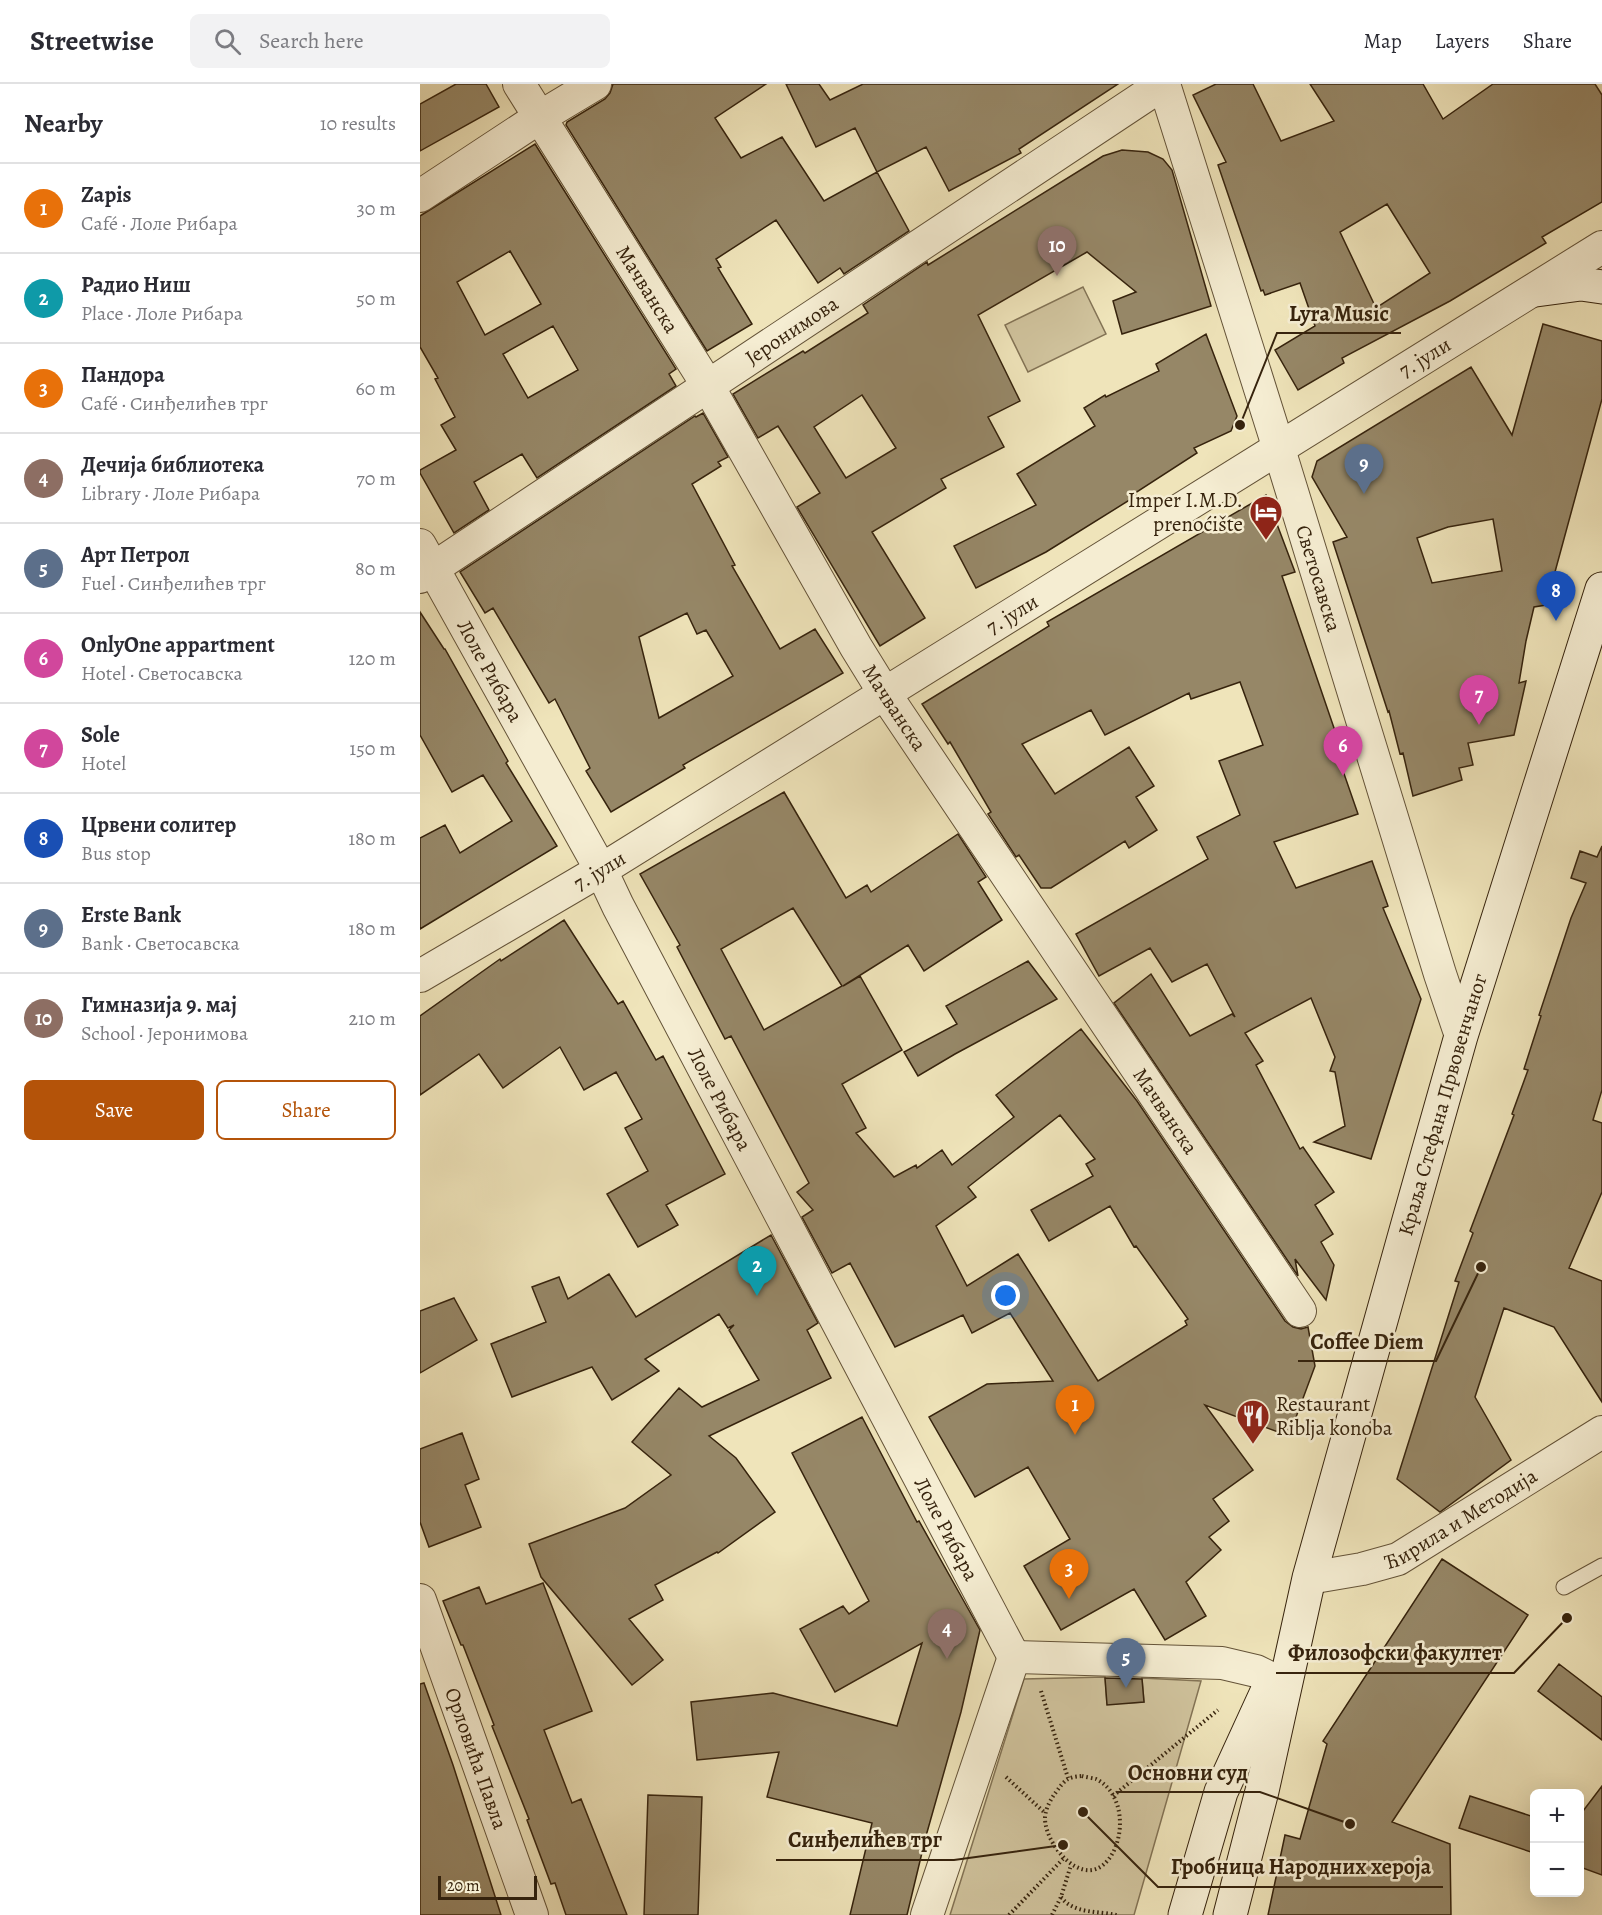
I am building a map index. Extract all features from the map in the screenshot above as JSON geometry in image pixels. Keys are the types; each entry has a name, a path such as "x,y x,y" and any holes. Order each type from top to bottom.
{"main road":[{"path":"1536,290 1581,284 1602,287"},
{"name":"Краља Стефана Првовенчаног","path":"1230,1915 1262,1791 1309,1578 1461,1036 1602,589"},
{"name":"Краља Стефана Првовенчаног","path":"1185,1915 1221,1792 1298,1624"}],"street":[{"name":"Мачванска","path":"519,84 708,386 885,694 1300,1311"},
{"path":"420,196 540,117 595,84"},
{"name":"Јеронимова","path":"424,563 708,386 1163,84"},
{"name":"Светосавска","path":"1163,84 1461,1036"},
{"name":"7. јули","path":"420,976 601,870 1602,247"},
{"name":"Лоле Рибара","path":"424,563 601,870 1014,1657"},
{"name":"Ћирила и Методија","path":"1309,1578 1362,1569 1398,1559 1602,1432"},
{"name":"Орловића Павла","path":"420,1600 532,1915"},
{"path":"927,1915 1014,1657 1222,1663 1256,1671 1272,1679"}],"lane":[{"path":"1564,1587 1602,1566"}],"path":[{"path":"1040,1687 1068,1778"},
{"path":"1113,1796 1218,1710"},
{"path":"1082,1776 1095,1779 1113,1796 1117,1803 1119,1833 1108,1861 1096,1869 1080,1869 1063,1859 1049,1836 1045,1819 1045,1813 1052,1798 1068,1778 1082,1776"},
{"path":"1005,1777 1045,1813"},
{"path":"1009,1915 1063,1859"},
{"path":"1052,1915 1061,1897 1071,1864"},
{"path":"1061,1897 1067,1904 1076,1908 1117,1915"}],"shaded area":[{"path":"1083,287 1106,334 1028,372 1005,325"},
{"path":"1105,1677 1107,1704 1144,1702 1142,1678 1201,1681 1134,1915 950,1915 1024,1679"}],"building":[{"path":"456,84 486,84 499,107 420,151 420,104"},
{"path":"613,84 766,84 715,118 741,158 782,137 824,201 877,172 909,231 844,274 840,268 818,283 776,220 716,259 721,267 718,268 752,324 707,351 566,125 567,122 605,99"},
{"path":"786,84 819,84 830,100 863,84 1118,84 1019,149 1021,153 949,191 926,147 877,172 855,128 816,147"},
{"path":"1216,84 1253,84 1281,141 1334,121 1310,84 1423,84 1443,119 1493,84 1595,84 1602,95 1602,202 1542,237 1546,243 1450,301 1342,358 1344,363 1298,390 1275,350 1315,326 1300,283 1265,295 1263,290 1261,291 1218,165 1226,162 1193,95","holes":["1387,204 1430,273 1376,308 1340,232"]},
{"path":"535,144 676,369 669,374 676,386 537,478 522,454 474,482 489,510 454,533 420,473 420,470 456,450 441,425 455,417 435,379 438,378 420,347 420,216","holes":["510,251 541,304 485,335 457,282","553,326 578,370 528,398 503,354"]},
{"path":"1122,150 1148,152 1163,159 1172,170 1211,306 1122,334 1113,301 1136,292 1087,252 978,315 1020,401 988,417 1004,447 941,479 946,488 872,532 925,618 880,646 797,507 820,493 778,426 758,438 733,394 803,351 805,353 868,313 863,305 927,262 928,265 1103,156","holes":["862,395 896,448 846,478 814,427"]},
{"path":"1543,324 1602,341 1602,399 1546,605 1534,607 1519,683 1526,681 1514,735 1468,743 1473,765 1459,768 1462,780 1413,796 1403,753 1400,754 1389,711 1333,542 1347,537 1312,477 1317,461 1471,367 1512,435","holes":["1493,519 1502,571 1432,583 1417,538 1448,527"]},
{"path":"1206,334 1237,416 1231,431 1194,448 1197,453 1135,493 1136,496 1046,552 976,588 954,546 1036,505 1017,474 1095,426 1084,408 1105,395 1106,397 1159,371 1156,364"},
{"path":"703,413 728,457 718,462 721,466 692,484 735,565 732,566 780,649 815,629 843,673 683,765 685,768 611,812 586,771 590,768 555,699 549,703 493,608 485,613 460,572","holes":["687,613 697,634 706,630 733,676 659,718 639,637"]},
{"path":"1266,495 1295,572 1282,576 1347,766 1342,768 1358,814 1274,842 1296,888 1372,861 1388,906 1383,908 1421,999 1371,1159 1314,1142 1345,1126 1335,1072 1330,1071 1335,1057 1311,998 1245,1033 1263,1061 1256,1065 1300,1149 1303,1147 1334,1192 1315,1205 1333,1234 1321,1242 1334,1265 1326,1300 1295,1259 1298,1276 1114,1003 1151,974 1190,1036 1232,1014 1235,1017 1207,964 1172,982 1150,948 1099,976 1076,934 1208,859 1197,837 1240,815 1219,761 1263,745 1240,682 1191,699 1189,693 1105,735 1091,710 1022,744 1055,794 1129,747 1154,786 1136,797 1157,830 1129,848 1125,841 1051,888 1041,888 1019,855 1016,857 988,814 991,812 950,742 948,744 922,704 1049,626 1047,622"},
{"path":"420,612 445,649 508,761 506,763 557,846 420,929 420,838 445,825 460,853 512,821 483,775 452,792 420,735"},
{"path":"784,792 846,898 867,885 871,892 958,834 986,877 978,882 1002,920 924,971 908,945 843,986 860,976 902,1050 842,1084 866,1128 856,1133 894,1177 916,1165 917,1168 942,1150 952,1165 1014,1117 996,1095 1081,1029 1137,1101 1285,1321 1293,1327 1301,1329 1308,1327 1315,1366 1289,1436 1205,1405 1253,1470 1213,1499 1229,1521 1209,1537 1221,1550 1186,1582 1206,1616 1165,1640 1134,1589 1061,1630 1024,1566 1070,1539 1028,1467 975,1497 929,1417 987,1384 1053,1381 1010,1313 972,1333 963,1315 895,1347 850,1263 832,1273 802,1217 813,1210 797,1192 809,1183 731,1036 725,1039 677,947 680,945 640,874","holes":["793,908 842,986 764,1030 721,949","1060,1115 1095,1159 1086,1164 1093,1176 1031,1210 1049,1241 1110,1206 1134,1247 1136,1246 1188,1319 1185,1321 1187,1325 1098,1381 1018,1254 967,1286 936,1226 976,1197 968,1187"]},
{"path":"1602,846 1602,1090 1593,1120 1602,1123 1602,1192 1569,1268 1602,1281 1602,1402 1554,1327 1504,1308 1475,1397 1511,1460 1440,1512 1397,1479 1459,1282 1455,1281 1473,1233 1470,1231 1514,1115 1512,1114 1528,1070 1524,1069 1541,1016 1539,1015 1571,918 1586,883 1571,878 1580,851 1597,857"},
{"path":"564,920 618,1004 623,1001 656,1060 663,1056 725,1174 666,1205 678,1225 638,1247 607,1194 648,1171 625,1128 642,1119 616,1072 584,1090 560,1047 503,1088 479,1054 420,1095 420,1016 500,959 501,961"},
{"path":"1028,961 1057,999 918,1076 904,1052 957,1024 946,1006"},
{"path":"771,1235 818,1323 807,1330 831,1378 709,1436 736,1458 775,1512 718,1553 655,1585 663,1600 629,1619 663,1660 632,1685 541,1577 529,1544 625,1508 671,1475 632,1442 679,1388 702,1407 759,1380 729,1330 734,1325 728,1328 719,1314 645,1359 659,1371 612,1400 592,1367 512,1397 491,1344 546,1322 532,1287 559,1277 568,1299 609,1274 636,1317"},
{"path":"454,1298 477,1340 420,1373 420,1311"},
{"path":"862,1417 917,1522 919,1521 980,1630 961,1712 926,1836 907,1915 850,1915 872,1823 767,1797 779,1752 697,1760 691,1702 773,1693 897,1726 922,1643 835,1692 800,1629 843,1606 849,1614 869,1601 792,1453"},
{"path":"462,1433 479,1479 465,1485 481,1527 429,1547 420,1522 420,1449"},
{"path":"1442,1559 1528,1615 1392,1822 1450,1844 1451,1915 1268,1915 1285,1835 1300,1839 1327,1744 1323,1741"},
{"path":"543,1583 592,1711 544,1730 572,1803 581,1799 627,1915 566,1915 555,1883 551,1884 527,1820 529,1819 492,1726 494,1725 443,1601 479,1587 486,1604"},
{"path":"1559,1664 1602,1697 1602,1740 1538,1691"},
{"path":"1105,1678 1142,1679 1144,1702 1107,1705"},
{"path":"424,1683 501,1915 420,1915 420,1684"},
{"path":"1602,1786 1602,1875 1584,1868 1584,1810"},
{"path":"648,1795 702,1797 698,1915 644,1915"},
{"path":"1470,1796 1530,1816 1530,1852 1459,1828"}],"place":[{"name":"Гимназија 9. мај","path":"1057,276"},
{"name":"Lyra Music","path":"1240,425"},
{"name":"Erste Bank","path":"1364,494"},
{"name":"Imper I.M.D. prenoćište","path":"1266,541"},
{"name":"Црвени солитер","path":"1556,621"},
{"name":"Sole","path":"1479,725"},
{"name":"OnlyOne appartment","path":"1343,776"},
{"name":"Coffee Diem","path":"1481,1267"},
{"name":"Радио Ниш","path":"757,1296"},
{"name":"Zapis","path":"1075,1435"},
{"name":"Restaurant Riblja konoba","path":"1253,1445"},
{"name":"Пандора","path":"1069,1599"},
{"name":"Филозофски факултет","path":"1567,1618"},
{"name":"Дечија библиотека","path":"947,1659"},
{"name":"Арт Петрол","path":"1126,1688"},
{"name":"Гробница Народних хероја","path":"1083,1812"},
{"name":"Основни суд","path":"1350,1824"},
{"name":"Синђелићев трг","path":"1063,1845"}]}
